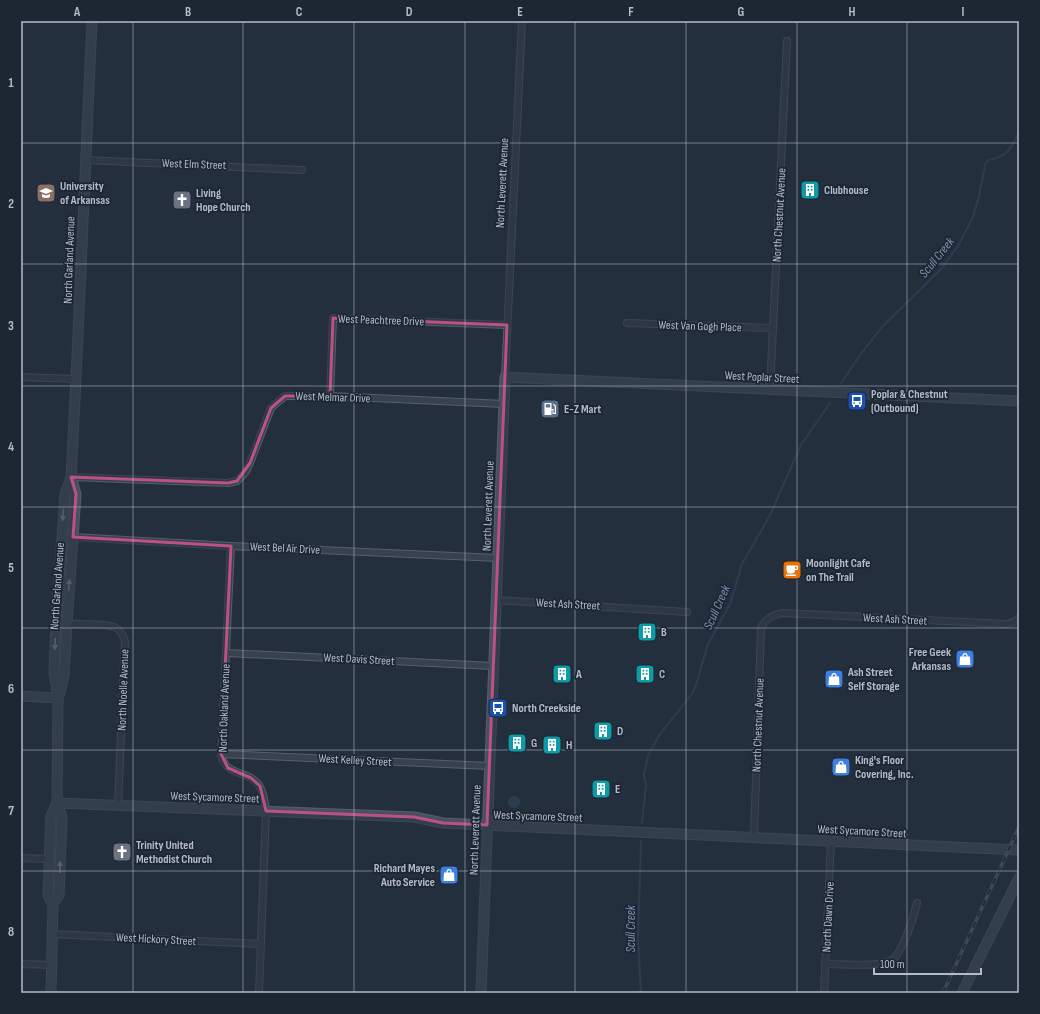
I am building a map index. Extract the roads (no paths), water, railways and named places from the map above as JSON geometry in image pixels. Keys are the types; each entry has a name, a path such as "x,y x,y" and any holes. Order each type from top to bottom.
{"street":[{"name":"North Garland Avenue","path":"53,904 59,895 62,817 57,803 58,698 54,676 56,622 65,494 71,477 92,21"},
{"name":"North Leverett Avenue","path":"481,993 507,325 522,21"},
{"name":"North Chestnut Avenue","path":"770,389 787,42"},
{"name":"West Elm Street","path":"85,160 302,170"},
{"name":"West Peachtree Drive","path":"330,396 333,318 507,325"},
{"name":"West Van Gogh Place","path":"627,323 773,328"},
{"path":"21,377 76,379"},
{"name":"West Poplar Street","path":"505,377 1019,401"},
{"name":"West Melmar Drive","path":"71,477 228,483 236,481 245,473 250,463 270,408 285,396 330,396 504,404"},
{"name":"North Garland Avenue","path":"58,698 64,676 76,494 71,477"},
{"name":"West Bel Air Drive","path":"73,537 498,558"},
{"name":"North Oakland Avenue","path":"231,546 221,754 222,760 228,768 251,778 260,786 266,811 258,993"},
{"name":"West Ash Street","path":"496,600 687,612"},
{"name":"West Ash Street","path":"770,616 783,613 1006,624 1014,622 1019,618"},
{"name":"North Chestnut Avenue","path":"754,838 761,628 764,621 770,616"},
{"name":"North Noelle Avenue","path":"67,624 114,626 124,637 118,806"},
{"name":"West Davis Street","path":"226,653 493,666"},
{"path":"21,696 58,698"},
{"name":"West Kelley Street","path":"221,754 490,766"},
{"name":"North Garland Avenue","path":"52,993 53,904 48,895 51,816 57,803"},
{"name":"West Sycamore Street","path":"57,803 414,817 443,823 488,826 1019,850"},
{"name":"North Dawn Drive","path":"824,993 831,841"},
{"path":"21,858 50,859"},
{"path":"962,993 1019,878"},
{"path":"825,964 867,965 883,964 892,960 898,953 914,918 917,903"},
{"name":"West Hickory Street","path":"52,934 260,944"},
{"path":"21,964 52,965"}],"water":[{"path":"514,796 518,798 520,802 518,806 514,808 510,806 508,802 510,798"}],"waterway":[{"name":"Scull Creek","path":"841,383 863,351 883,326 942,268 958,246 973,217 986,162 1007,152 1012,146 1019,132"},
{"name":"Scull Creek","path":"642,823 646,784 644,775 648,756 660,734 692,694 708,644 730,604 742,564 770,515 801,445 830,403"},
{"name":"Scull Creek","path":"641,841 638,939 641,993"}],"railway":[{"path":"943,993 1019,827"}],"place":[{"name":"Clubhouse","path":"810,190"},
{"name":"University of Arkansas","path":"46,193"},
{"name":"Living Hope Church","path":"182,200"},
{"name":"Poplar & Chestnut (Outbound)","path":"857,401"},
{"name":"E-Z Mart","path":"550,409"},
{"name":"Moonlight Cafe on The Trail","path":"792,570"},
{"name":"B","path":"647,632"},
{"name":"Free Geek Arkansas","path":"965,659"},
{"name":"A","path":"562,674"},
{"name":"C","path":"645,674"},
{"name":"Ash Street Self Storage","path":"834,679"},
{"name":"North Creekside","path":"498,708"},
{"name":"D","path":"603,731"},
{"name":"G","path":"517,743"},
{"name":"H","path":"552,745"},
{"name":"King's Floor Covering, Inc.","path":"841,767"},
{"name":"E","path":"601,789"},
{"name":"Trinity United Methodist Church","path":"122,852"},
{"name":"Richard Mayes Auto Service","path":"449,875"}]}
